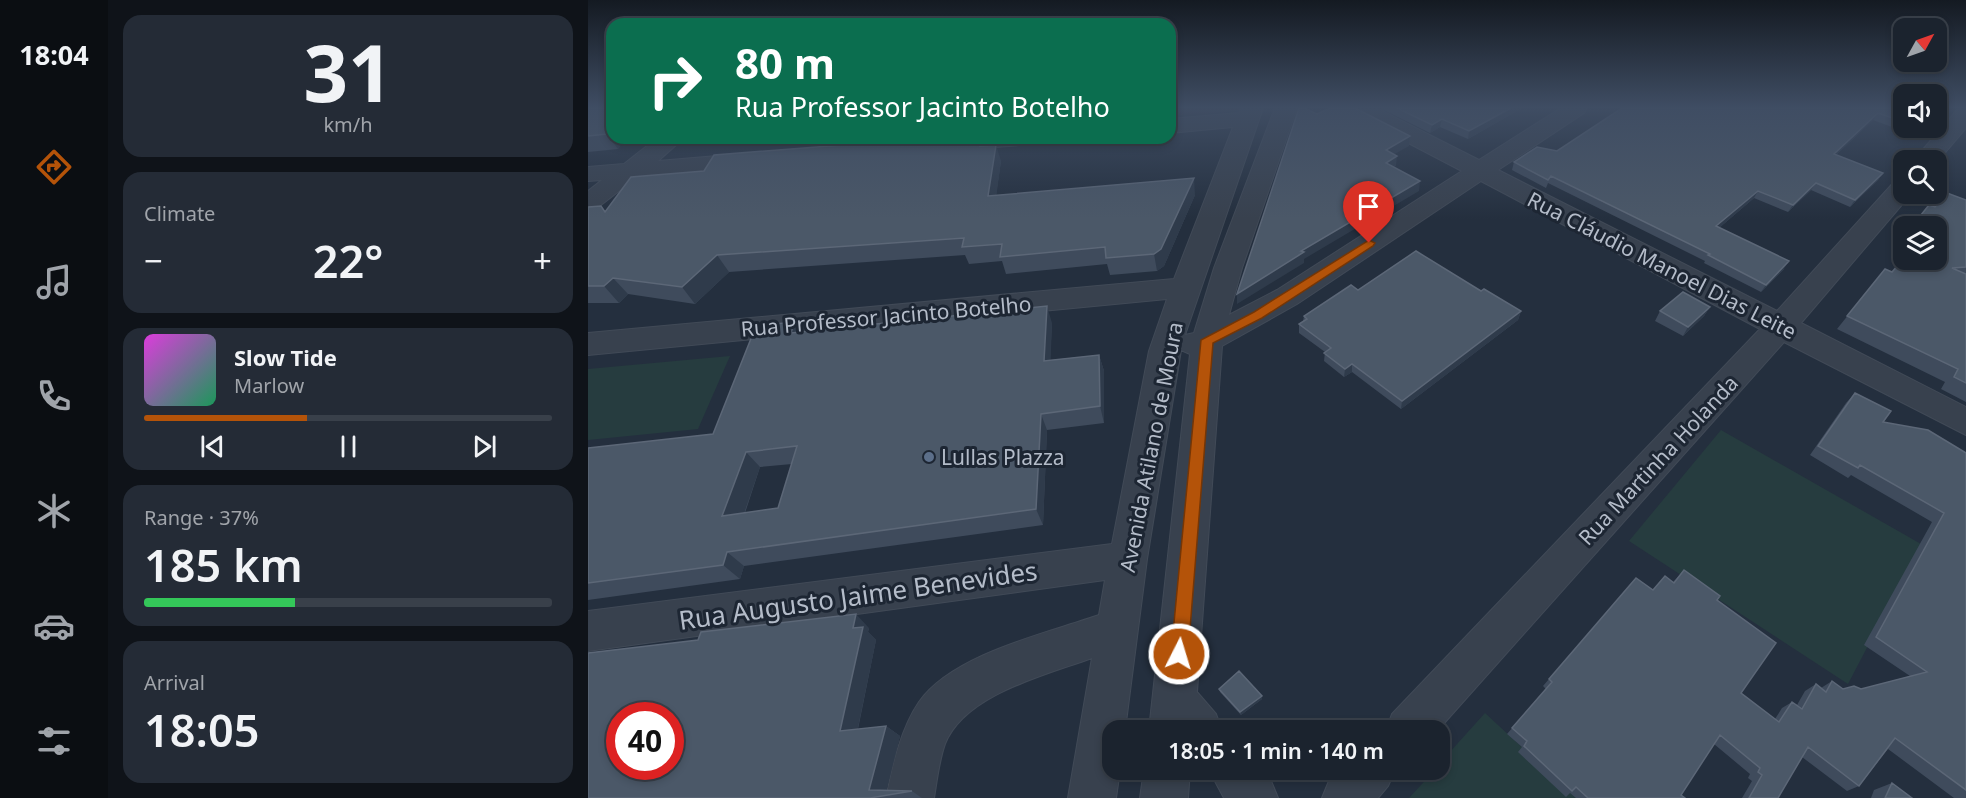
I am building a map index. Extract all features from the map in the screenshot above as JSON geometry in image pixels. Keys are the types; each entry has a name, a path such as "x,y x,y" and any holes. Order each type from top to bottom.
{"street":[{"path":"588,203 663,145"},
{"path":"914,147 935,145"},
{"name":"Avenida Atilano de Moura","path":"1092,798 1128,559 1165,351 1185,288 1237,145"},
{"name":"Avenida Atilano de Moura","path":"1183,720 1207,340 1228,268 1273,145"},
{"name":"Rua Cláudio Manoel Dias Leite","path":"1432,145 1966,422"},
{"path":"1165,351 1207,340 1287,297 1518,145"},
{"path":"588,174 772,159"},
{"name":"Rua Martinha Holanda","path":"1417,720 1781,326 1893,199"},
{"name":"Rua Professor Jacinto Botelho","path":"588,344 1185,288"},
{"name":"Rua Augusto Jaime Benevides","path":"588,632 1128,559"},
{"path":"910,798 923,735 942,708 961,691 977,680 1118,628"},
{"path":"1164,798 1166,780"},
{"path":"1240,780 1254,798"},
{"path":"1346,798 1363,780"}],"green space":[{"path":"730,356 698,429 588,440 588,369"},
{"path":"1721,430 1921,544 1848,684 1629,541"},
{"path":"1485,713 1577,798 1409,798 1426,780 1450,780 1450,752"}],"building":[{"path":"839,145 996,145 988,196 1194,178 1161,249 1154,254 1106,258 1105,247 1000,257 1002,244 962,247 964,238 717,255 682,287 613,278 604,286 588,286 588,207 601,206 605,212 631,177 704,171 714,155"},
{"path":"1287,145 1394,145 1386,150 1397,156 1386,163 1420,181 1301,251 1304,252 1237,294"},
{"path":"1566,145 1843,145 1834,154 1883,173 1855,200 1816,183 1793,205 1758,191 1716,226 1789,261 1766,285 1708,255 1710,254 1551,176 1548,180 1514,162 1537,147 1557,151"},
{"path":"1947,193 1966,200 1966,267 1952,268 1966,274 1966,383 1954,377 1958,369 1847,316 1885,269 1892,272 1894,270 1947,270 1947,216 1920,216 1929,205 1935,207 1938,204 1947,204"},
{"path":"1416,251 1481,291 1484,289 1521,311 1402,401 1352,364 1345,369 1324,353 1331,348 1299,324 1307,319 1304,316 1351,285 1358,290"},
{"path":"1683,292 1710,307 1688,327 1660,311"},
{"name":"Lullas Plazza","path":"1047,306 1044,361 1099,355 1100,406 1041,414 1036,509 727,552 723,565 588,583 588,448 713,434 756,326 794,322 791,333","holes":["797,446 778,508 722,516 746,452"]},
{"path":"1855,393 1891,411 1883,422 1928,430 1966,453 1966,790 1895,738 1859,786 1808,747 1778,798 1749,798 1762,775 1758,772 1760,768 1720,735 1681,795 1685,798 1588,798 1576,787 1572,791 1524,746 1527,741 1512,728 1552,682 1549,679 1636,578 1653,590 1665,576 1674,583 1684,570 1720,596 1717,600 1776,643 1741,693 1779,722 1792,702 1802,709 1816,684 1826,692 1832,681 1843,689 1854,686 1861,689 1927,672 1876,637 1944,513 1860,465 1858,468 1818,446"},
{"path":"856,614 853,628 863,627 840,731 886,726 869,790 912,791 870,798 588,798 588,653 698,640 701,632"},
{"path":"1239,671 1262,696 1240,712 1219,689"},
{"path":"1892,783 1912,798 1885,798"}],"place":[{"name":"Lullas Plazza","path":"929,457"}],"route":[{"path":"1179,654 1207,340 1258,315 1369,243"}]}
